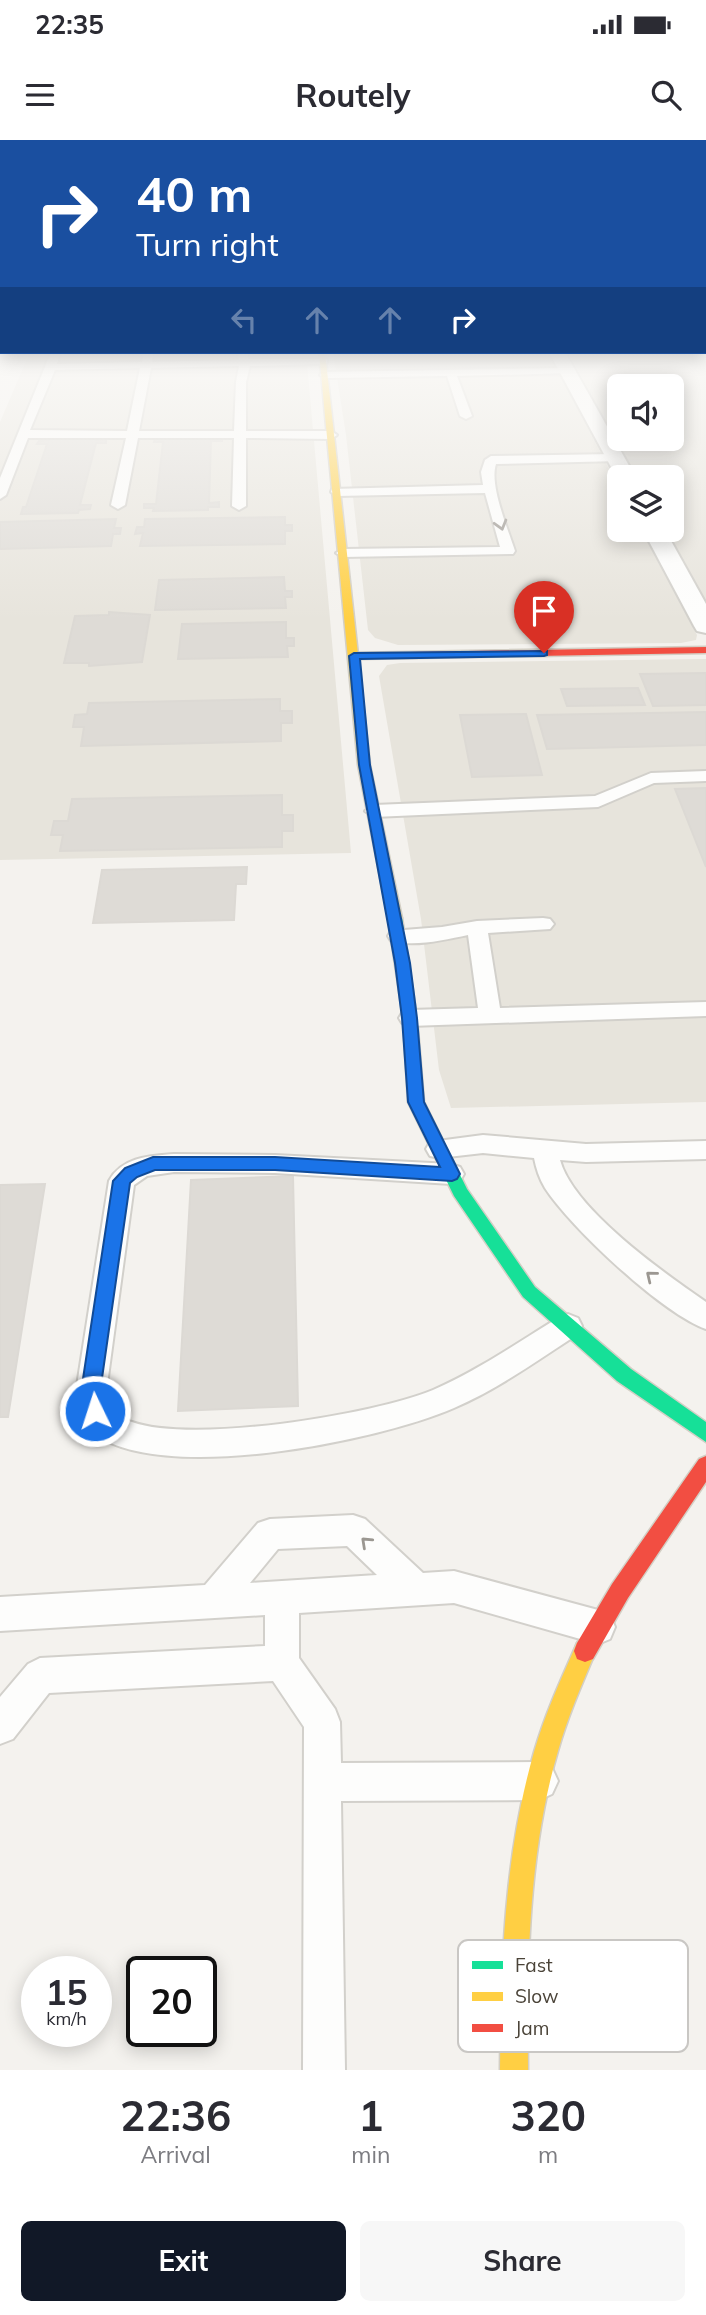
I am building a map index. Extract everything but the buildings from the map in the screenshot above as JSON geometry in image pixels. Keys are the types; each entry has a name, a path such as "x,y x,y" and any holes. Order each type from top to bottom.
{"street":[{"path":"332,440 365,765 399,936 410,1018 416,1102 460,1192 529,1292 624,1375 706,1433"},
{"path":"605,440 619,465"},
{"path":"660,542 706,626"},
{"path":"354,656 706,650"},
{"path":"516,1940 526,1845 539,1781 555,1723 574,1672 598,1627 706,1465"},
{"path":"514,2052 514,2070"}],"lane":[{"path":"0,495 21,440"},
{"path":"118,505 132,440"},
{"path":"239,506 241,440"},
{"path":"343,554 508,551 490,489 487,472 491,460 615,458"},
{"path":"337,492 490,489"},
{"path":"374,811 598,802 651,778 706,776"},
{"path":"399,936 442,934 477,927 543,924"},
{"path":"477,927 490,1016"},
{"path":"410,1018 706,1009"},
{"path":"568,1326 465,1389 425,1406 376,1420 296,1434 187,1444 149,1440 102,1422 95,1411 91,1392 122,1181 131,1172 153,1164 445,1162 483,1144 586,1153 706,1150"},
{"path":"544,1149 554,1179 579,1209 616,1247 685,1304 706,1317"},
{"path":"214,1600 270,1534 353,1530 416,1589"},
{"path":"0,1614 454,1587 598,1627"},
{"path":"282,1597 282,1663 322,1722 324,2070"},
{"path":"0,1726 40,1676 282,1663"},
{"path":"322,1782 539,1781"}],"shaded area":[{"path":"0,440 314,440 351,853 0,860"},
{"path":"347,440 594,440 607,465 607,542 648,542 697,635 696,640 681,643 398,645 375,638 368,630"},
{"path":"684,440 706,440 706,605 672,542 684,542 684,465 630,465 622,451 684,451"},
{"path":"706,659 706,1102 451,1108 439,1070 421,919 379,676 387,665 400,663"}],"traffic: fast":[{"path":"395,918 410,1018 416,1102 460,1192 529,1292 624,1375 706,1433"}],"traffic: slow":[{"path":"331,440 364,765 395,918"},
{"path":"517,1940 524,1856 533,1803 563,1700 585,1651"},
{"path":"514,2052 514,2070"}],"traffic: jam":[{"path":"354,656 706,650"},
{"path":"585,1651 620,1591 706,1465"}],"route":[{"path":"95,1411 91,1392 118,1207 122,1181 131,1172 153,1164 225,1163 452,1174 416,1102 410,1018 399,936 365,765 354,656 544,653"}]}
